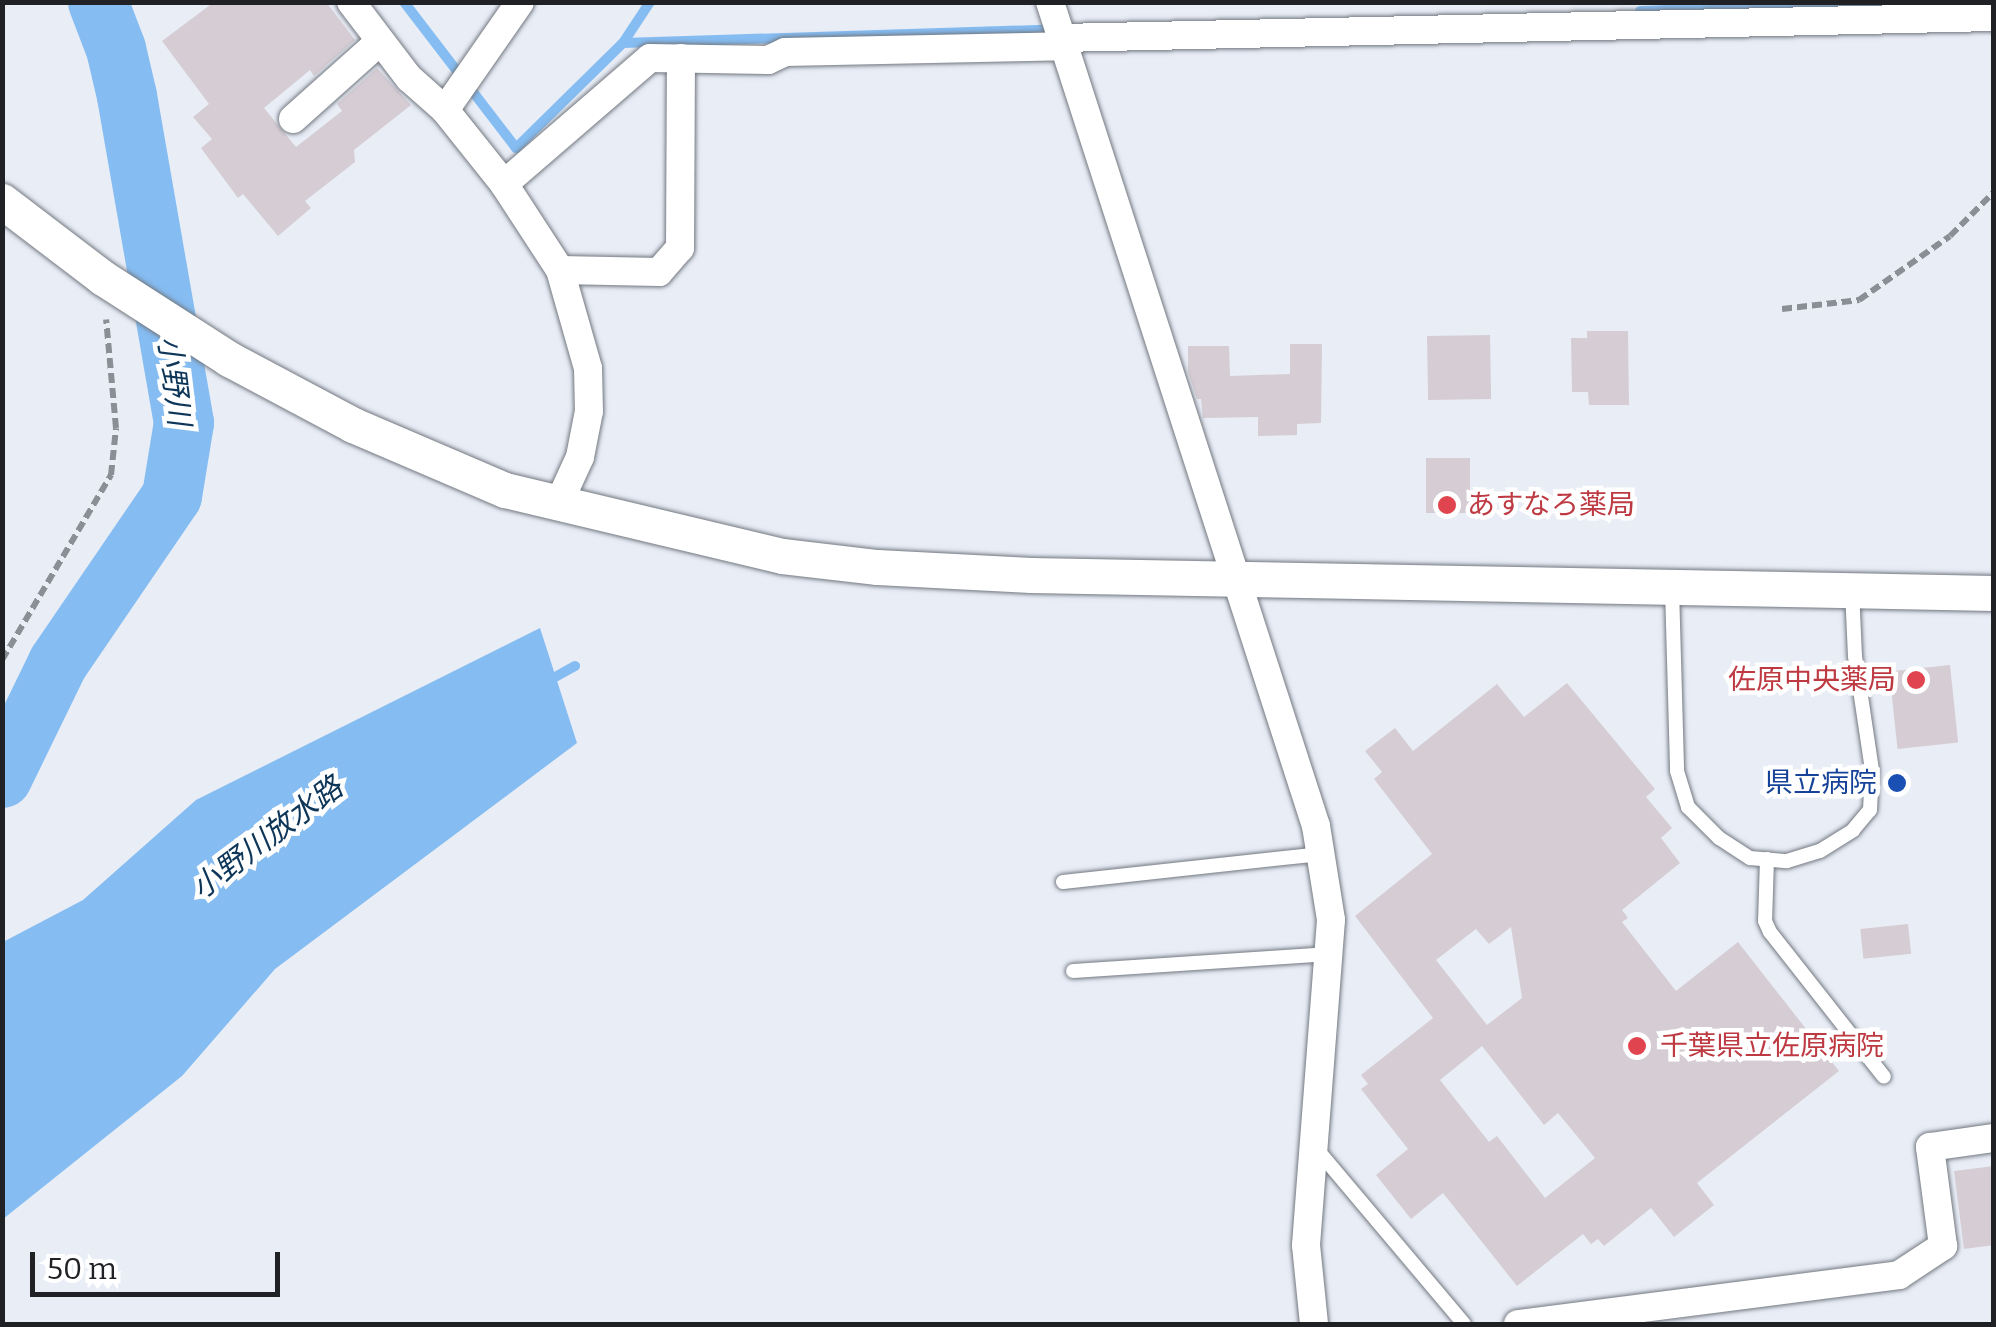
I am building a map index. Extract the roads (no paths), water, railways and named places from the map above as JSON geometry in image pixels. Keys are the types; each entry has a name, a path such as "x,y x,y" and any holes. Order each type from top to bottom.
{"street":[{"path":"351,2 379,42 445,110 504,184 560,270 588,368 590,410 580,457 558,505"},
{"path":"445,110 520,2"},
{"path":"504,184 650,58 768,60 785,52 1058,28 1994,17"},
{"path":"1058,28 1321,854 1331,920 1306,1245 1314,1324"},
{"path":"293,118 379,42"},
{"path":"560,270 658,272 680,248 681,58"},
{"path":"2,201 103,278 230,359 369,432 505,490 782,556 878,568 1234,580 1994,593"},
{"path":"1518,1324 1899,1276 1943,1246 1930,1147 1994,1138"}],"lane":[{"path":"1672,586 1677,771 1688,806 1719,838 1750,858 1787,861 1820,850 1853,830 1870,810 1872,770 1855,656 1852,590"},
{"path":"1063,882 1321,854"},
{"path":"1767,860 1766,921 1770,932 1884,1077"},
{"path":"1073,971 1330,954"},
{"path":"1315,1146 1464,1324"}],"water":[{"path":"540,628 577,743 275,969 182,1076 3,1219 3,942 83,900 196,800"}],"waterway":[{"name":"小野川","path":"2,778 58,663 172,496 184,423 127,96 116,49 98,2"},
{"path":"404,2 516,148 623,43 1058,29"},
{"path":"623,43 650,2"},
{"path":"1640,11 1899,2"},
{"name":"小野川放水路","path":"548,681 575,666"}],"place":[{"name":"あすなろ薬局","path":"1447,505"},
{"name":"佐原中央薬局","path":"1916,680"},
{"name":"県立病院","path":"1897,783"},
{"name":"千葉県立佐原病院","path":"1637,1046"}]}
